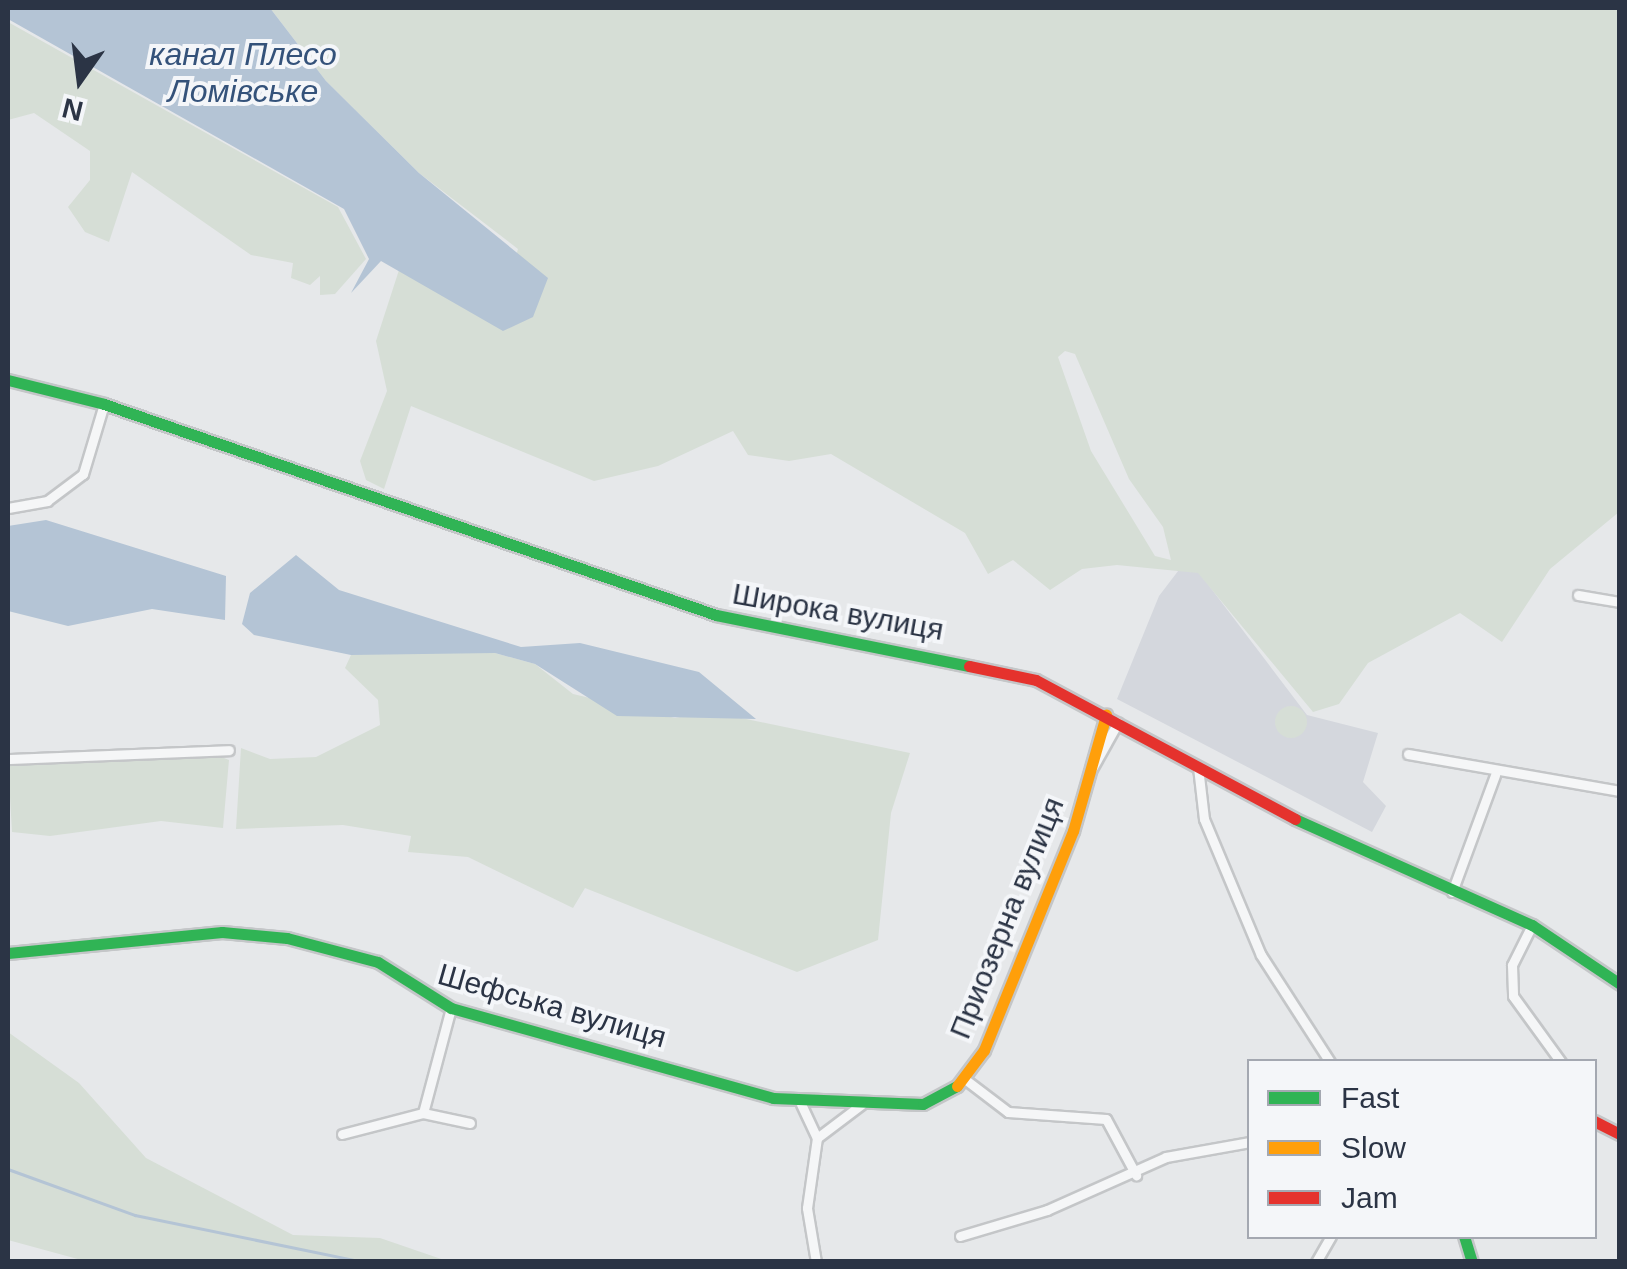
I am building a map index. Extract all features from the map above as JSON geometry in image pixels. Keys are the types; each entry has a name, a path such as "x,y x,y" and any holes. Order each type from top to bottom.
{"main road":[{"name":"Широка вулиця","path":"8,380 104,404 716,616 1004,670 1112,719 1198,767 1452,892 1532,926 1620,984"},
{"name":"Приозерна вулиця","path":"966,1080 1073,831 1088,772 1112,719"},
{"name":"Шефська вулиця","path":"8,953 222,932 287,938 378,962 451,1008 801,1104 923,1104 966,1080"},
{"path":"1597,1122 1620,1134"}],"street":[{"path":"8,508 47,502 83,474 104,404"},
{"path":"1578,595 1620,602"},
{"path":"8,759 229,750"},
{"path":"1408,754 1495,775 1620,791"},
{"path":"1198,767 1204,818 1261,955 1328,1059"},
{"path":"1452,892 1495,775"},
{"path":"1532,926 1512,965 1513,996 1559,1059"},
{"path":"423,1112 451,1008"},
{"path":"966,1080 1008,1112 1106,1119 1136,1175"},
{"path":"801,1104 818,1138 808,1208 816,1262"},
{"path":"818,1138 862,1104"},
{"path":"342,1134 423,1112 470,1122"},
{"path":"960,1236 1136,1175 1166,1157 1247,1143"},
{"path":"1316,1262 1329,1239"}],"shaded area":[{"path":"270,8 1619,8 1619,512 1550,569 1502,642 1460,613 1368,663 1339,704 1313,712 1198,573 1117,565 1082,569 1050,590 1013,560 988,574 965,533 831,454 789,461 748,455 733,431 658,466 594,481 411,406 384,489 366,480 360,461 387,391 376,341 399,270 497,321 518,249 419,173 326,81","holes":["1065,351 1075,354 1129,479 1163,527 1171,560 1155,556 1091,451 1058,357"]},
{"path":"8,22 338,207 366,259 335,294 320,295 320,276 310,285 291,278 293,263 251,255 132,172 109,242 85,232 68,207 90,180 90,151 34,113 8,120"},
{"path":"1188,558 1307,715 1378,733 1363,782 1386,806 1372,832 1117,699 1159,596"},
{"path":"414,649 495,653 535,664 573,694 675,718 708,711 910,753 891,813 878,940 797,972 585,888 573,908 468,857 408,852 411,836 343,825 236,829 241,748 270,759 316,757 380,725 378,700 345,668 351,655"},
{"path":"1291,706 1302,711 1307,722 1302,733 1291,738 1280,733 1275,722 1280,711"},
{"path":"197,747 229,760 223,828 161,821 50,836 12,832 8,763"},
{"path":"8,1032 79,1083 146,1158 293,1235 380,1238 447,1261 85,1261 8,1240"}],"water":[{"name":"канал Плесо Ломівське","path":"8,8 270,8 326,81 419,173 548,278 533,317 503,331 381,261 351,293 369,259 344,209 8,19"},
{"path":"46,520 226,576 225,620 152,609 68,626 8,611 8,526"},
{"path":"296,555 339,590 521,647 580,643 699,672 756,719 617,716 535,664 495,653 351,655 254,635 242,624 250,593"}],"waterway":[{"path":"8,1169 135,1215 364,1262"}],"traffic: fast":[{"path":"8,380 104,404 716,615 969,666"},
{"path":"1295,819 1532,925 1620,984"},
{"path":"8,953 222,932 287,938 378,962 451,1008 773,1098 923,1104 957,1086"},
{"path":"1465,1239 1472,1262"}],"traffic: slow":[{"path":"957,1086 984,1050 1073,831 1106,715"}],"traffic: jam":[{"path":"969,666 1036,680 1295,819"},
{"path":"1597,1122 1620,1134"}]}
